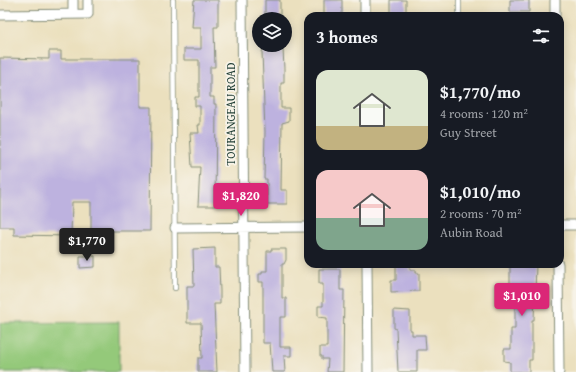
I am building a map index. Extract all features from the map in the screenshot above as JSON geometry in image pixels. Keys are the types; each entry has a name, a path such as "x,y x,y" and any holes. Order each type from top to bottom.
{"street":[{"path":"73,0 73,14"},
{"path":"0,15 88,14 88,0"},
{"name":"TOURANGEAU ROAD","path":"242,0 245,372"},
{"path":"365,0 365,12"},
{"path":"555,0 555,12"},
{"path":"564,225 576,225"},
{"path":"174,228 304,227"},
{"path":"367,268 368,372"},
{"path":"558,268 559,372"}],"lane":[{"path":"173,0 175,288"},
{"path":"459,0 459,12"}],"green space":[{"path":"119,322 119,372 0,372 0,323"}],"building":[{"path":"194,0 218,0 218,27 214,27 215,67 210,67 210,97 214,97 214,104 216,104 215,206 198,206 200,167 192,167 190,133 199,133 198,125 200,125 200,106 195,106 195,97 199,97 199,60 184,60 184,49 201,49 201,27 192,27"},
{"path":"265,0 280,0 280,12 265,12"},
{"path":"324,0 342,0 342,12 324,12"},
{"path":"391,0 406,0 406,12 391,12"},
{"path":"510,0 529,0 529,12 510,12"},
{"path":"49,51 61,51 61,59 140,59 140,107 151,107 150,231 91,231 91,202 72,202 71,236 14,235 14,227 0,227 0,58 49,59"},
{"path":"262,52 283,52 284,83 281,83 281,108 289,108 289,121 282,123 281,190 287,190 287,204 267,204 267,179 264,179 265,132"},
{"path":"215,248 215,267 219,267 220,291 220,304 214,304 217,372 198,372 198,358 202,358 201,323 187,323 187,286 194,286 193,249"},
{"path":"271,249 286,249 286,260 284,264 282,264 282,298 286,298 286,317 280,317 280,347 291,347 291,356 284,356 285,372 272,372 270,343 263,343 263,282 259,282 259,274 262,274 262,271 267,271 267,251 271,251"},
{"path":"80,256 95,256 95,267 80,268"},
{"path":"396,268 410,268 410,270 416,270 416,273 419,273 419,291 391,292 391,280 396,280"},
{"path":"510,268 536,268 534,320 532,320 532,360 529,360 529,372 510,372 510,362 504,361 504,349 511,349 511,329 515,329 515,299 510,299"},
{"path":"319,269 340,269 340,290 344,290 343,372 327,372 328,359 322,359 322,356 320,356 320,347 327,347 327,318 318,317 318,306 323,306 323,284 319,284"},
{"path":"394,310 410,311 410,330 412,330 412,335 425,335 426,350 417,350 417,372 398,372"}]}
